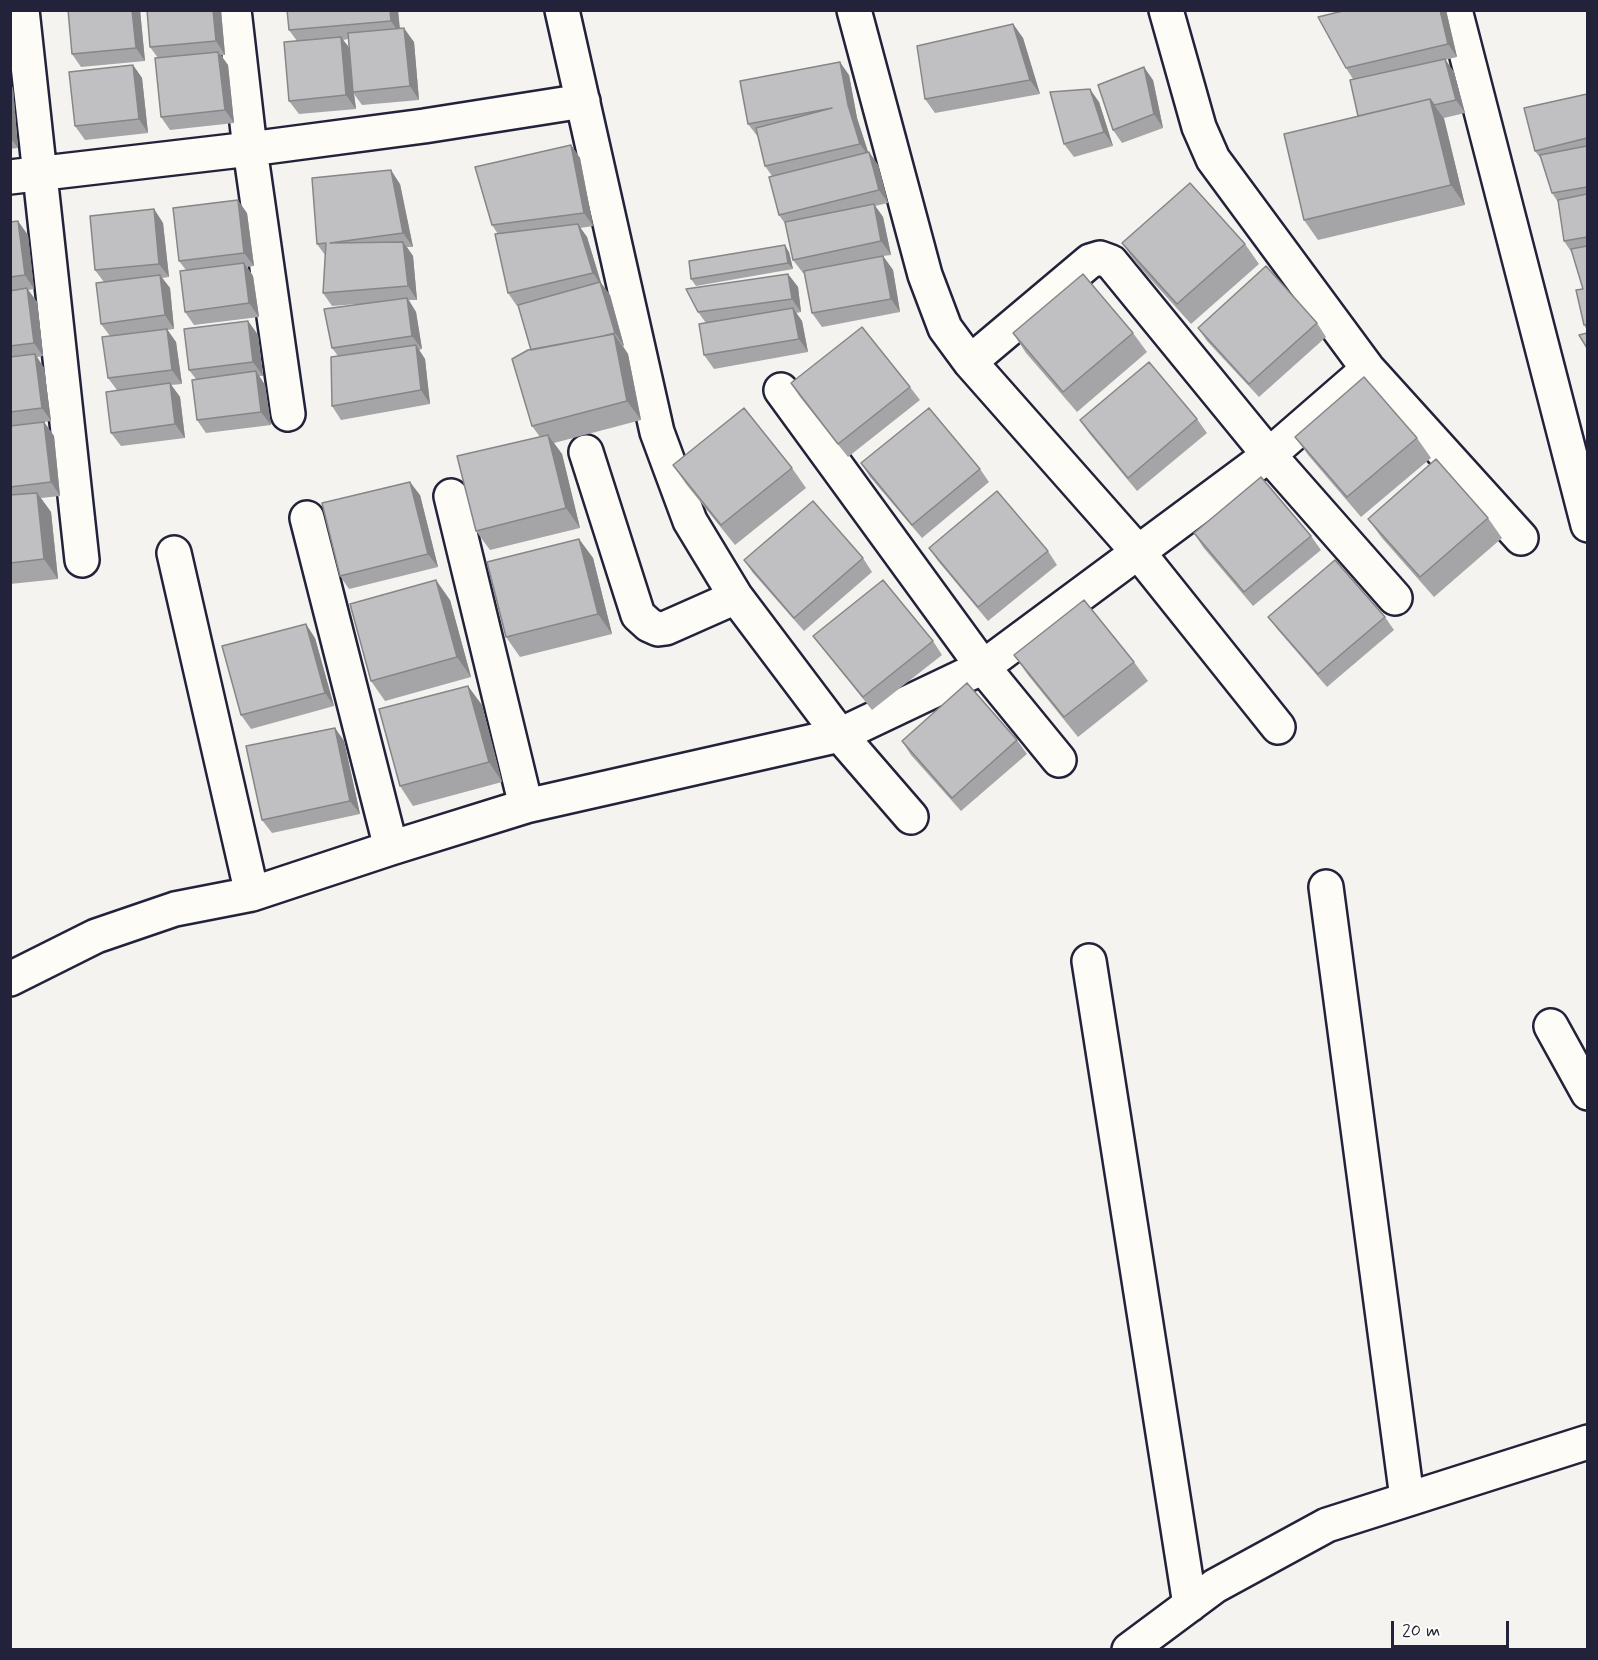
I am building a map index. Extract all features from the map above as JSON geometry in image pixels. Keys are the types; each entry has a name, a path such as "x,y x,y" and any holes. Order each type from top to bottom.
{"street":[{"path":"22,10 26,176 82,560"},
{"path":"234,10 250,149 288,414"},
{"path":"562,10 657,432 690,521 736,597 840,735 911,818"},
{"path":"854,10 926,275 945,328 970,362 1137,552 1278,727"},
{"path":"1166,10 1199,127 1213,159 1368,369 1521,538"},
{"path":"1455,10 1587,524"},
{"path":"26,176 456,121 583,100"},
{"path":"970,362 1090,261 1100,258 1111,262 1269,454 1395,598"},
{"path":"10,979 96,936 175,909 252,894 526,806 840,735 983,667 1269,454 1368,369"},
{"path":"781,390 983,667 1059,760"},
{"path":"586,452 638,615 649,625 658,629 666,628 736,597"},
{"path":"451,496 526,806"},
{"path":"307,518 391,848"},
{"path":"174,553 252,894"},
{"path":"1326,887 1407,1498"},
{"path":"1089,962 1190,1605"},
{"path":"1551,1026 1587,1093"},
{"path":"1130,1650 1215,1586 1327,1525 1587,1442"}],"building":[{"path":"68,10 132,10 136,48 72,54"},
{"path":"147,10 213,10 216,41 150,47"},
{"path":"287,10 390,10 391,21 289,30"},
{"path":"1347,10 1440,10 1448,44 1346,68 1318,17"},
{"path":"1013,24 1030,80 925,99 917,46"},
{"path":"404,28 410,86 353,92 348,33"},
{"path":"341,37 346,95 289,101 284,42"},
{"path":"218,52 225,110 161,117 155,58"},
{"path":"1445,59 1456,100 1434,105 1430,99 1358,116 1350,80"},
{"path":"840,62 848,105 860,144 765,166 756,128 832,108 748,124 740,81"},
{"path":"133,65 139,119 75,126 69,72"},
{"path":"1144,67 1154,114 1113,130 1098,85"},
{"path":"1090,89 1104,132 1064,144 1050,92"},
{"path":"1587,94 1587,138 1535,151 1524,108"},
{"path":"1430,99 1451,185 1304,220 1284,134"},
{"path":"571,145 584,213 492,225 475,167"},
{"path":"1587,146 1587,187 1552,193 1540,155"},
{"path":"869,152 879,190 779,215 769,177"},
{"path":"391,170 403,233 330,243 403,242 408,286 323,293 326,243 317,244 312,178"},
{"path":"1190,183 1245,244 1177,304 1122,243"},
{"path":"1587,194 1587,237 1564,241 1558,200"},
{"path":"238,200 244,253 179,261 173,208"},
{"path":"874,204 881,241 793,260 785,222"},
{"path":"154,209 159,264 95,270 90,216"},
{"path":"18,221 25,275 10,277 10,222"},
{"path":"578,224 593,273 508,293 495,234"},
{"path":"785,245 788,263 691,279 689,261"},
{"path":"1587,246 1587,325 1584,325 1576,290 1583,289 1571,249"},
{"path":"883,256 891,299 812,313 804,271"},
{"path":"244,263 249,303 185,312 180,271"},
{"path":"1266,266 1317,323 1249,384 1198,328"},
{"path":"788,274 792,299 698,312 686,289"},
{"path":"1083,274 1133,333 1063,392 1013,333"},
{"path":"160,275 165,315 101,324 96,283"},
{"path":"600,282 615,333 531,350 518,305"},
{"path":"27,288 34,343 10,346 10,291"},
{"path":"407,298 412,336 332,348 324,309"},
{"path":"793,308 799,339 704,355 699,324"},
{"path":"248,321 253,362 189,370 184,329"},
{"path":"862,327 910,387 838,444 791,383"},
{"path":"167,329 172,370 108,378 102,337"},
{"path":"1587,333 1587,348 1579,335"},
{"path":"614,334 627,401 532,426 512,359 528,350"},
{"path":"416,345 421,390 332,406 331,357"},
{"path":"35,354 42,408 10,412 10,357"},
{"path":"1149,362 1197,419 1128,478 1080,420"},
{"path":"256,371 261,412 197,420 192,380"},
{"path":"1364,377 1417,438 1347,497 1295,437"},
{"path":"170,383 175,424 111,433 106,392"},
{"path":"744,408 792,468 721,525 673,465"},
{"path":"929,408 980,469 912,525 861,463"},
{"path":"44,422 51,482 10,487 10,426"},
{"path":"548,435 566,508 476,531 457,456"},
{"path":"1436,459 1488,518 1420,577 1368,519"},
{"path":"1261,477 1311,536 1244,592 1194,533"},
{"path":"410,482 428,554 340,576 322,503"},
{"path":"997,491 1048,551 978,607 929,548"},
{"path":"37,493 44,559 10,563 10,495"},
{"path":"813,501 863,558 794,618 744,560"},
{"path":"579,539 598,614 506,637 487,562"},
{"path":"1335,560 1385,617 1318,674 1268,617"},
{"path":"436,580 457,657 371,681 350,604"},
{"path":"883,580 933,641 863,697 813,636"},
{"path":"1084,600 1134,662 1064,717 1014,655"},
{"path":"306,624 325,693 241,715 222,646"},
{"path":"967,683 1017,740 952,798 902,741"},
{"path":"468,686 489,762 400,786 379,709"},
{"path":"335,728 350,801 262,820 246,746"}]}
